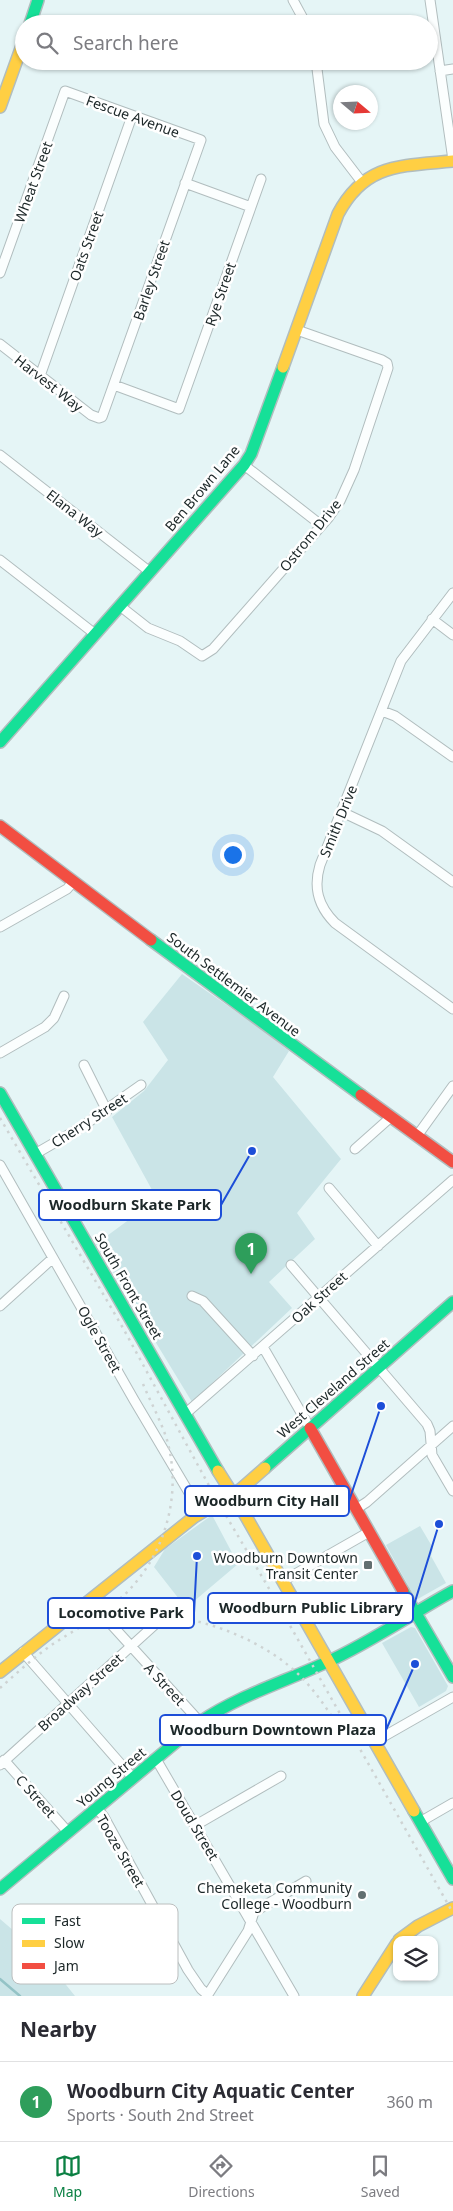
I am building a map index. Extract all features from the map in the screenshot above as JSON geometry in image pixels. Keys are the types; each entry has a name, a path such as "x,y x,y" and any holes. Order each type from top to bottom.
{"main road":[{"path":"33,15 38,0"},
{"path":"0,107 15,65"},
{"path":"361,181 380,171 453,160"},
{"name":"Ben Brown Lane","path":"0,742 244,465 257,442 342,205 361,181"},
{"name":"South Settlemier Avenue","path":"0,826 240,1008 453,1162"},
{"name":"South Front Street","path":"0,1093 283,1581 453,1879"},
{"name":"West Cleveland Street","path":"0,1672 22,1652 201,1512 242,1489 379,1368 451,1308"},
{"path":"310,1428 453,1677"},
{"name":"Young Street","path":"1,1887 200,1722 239,1697 328,1661 453,1591"},
{"path":"404,1936 418,1926 453,1908"},
{"path":"363,1996 393,1949"}],"street":[{"path":"293,0 301,15"},
{"path":"430,0 432,15"},
{"path":"438,57 453,160"},
{"path":"440,71 453,69"},
{"path":"317,70 324,124 335,147 361,181"},
{"name":"Fescue Avenue","path":"65,91 200,140"},
{"name":"Wheat Street","path":"0,273 65,91"},
{"name":"Oats Street","path":"40,376 132,116"},
{"name":"Barley Street","path":"99,418 104,413 200,140"},
{"name":"Rye Street","path":"114,385 180,409 261,179"},
{"path":"185,183 251,207"},
{"name":"Ostrom Drive","path":"120,606 148,628 180,641 202,656 213,649 340,501 354,470 388,374 386,363 377,358 296,330"},
{"name":"Harvest Way","path":"0,344 91,415 99,418"},
{"name":"Elana Way","path":"0,455 150,572"},
{"path":"244,465 321,525"},
{"path":"0,560 95,634"},
{"name":"Smith Drive","path":"453,593 401,660 318,873 317,889 321,905 329,917 342,929 453,1009"},
{"path":"432,619 453,635"},
{"path":"382,711 395,716 453,757"},
{"path":"342,812 382,830 453,882"},
{"path":"0,927 68,889 73,882"},
{"path":"0,1053 46,1027 54,1018 64,996"},
{"path":"84,1065 107,1111"},
{"name":"Cherry Street","path":"35,1154 107,1111 141,1085"},
{"path":"417,1136 453,1086"},
{"path":"356,1149 391,1117"},
{"name":"Ogle Street","path":"0,1165 138,1408 201,1512"},
{"name":"Oak Street","path":"185,1414 263,1348 453,1180"},
{"path":"329,1188 378,1246"},
{"path":"0,1306 53,1258"},
{"path":"292,1265 318,1298 427,1424 430,1431 434,1458 453,1491"},
{"path":"192,1296 203,1301 253,1356"},
{"path":"263,1348 310,1428"},
{"path":"356,1509 367,1502 453,1426"},
{"path":"283,1581 369,1532"},
{"name":"Broadway Street","path":"2,1762 160,1620"},
{"name":"A Street","path":"110,1623 200,1722"},
{"path":"22,1652 133,1778"},
{"path":"374,1742 453,1697"},
{"name":"Doud Street","path":"156,1759 294,1996"},
{"name":"C Street","path":"2,1762 68,1832"},
{"path":"196,1826 281,1776"},
{"path":"420,1822 453,1804"},
{"name":"Tooze Street","path":"97,1808 104,1817 152,1904"},
{"path":"208,1996 248,1931 254,1912 306,1881"},
{"name":"Tooze Street","path":"178,1952 200,1989 208,1996"}],"shaded area":[{"path":"182,974 257,1026 289,1051 273,1077 341,1159 297,1213 315,1239 269,1282 292,1308 192,1402 96,1244 157,1199 112,1117 144,1091 168,1060 143,1022"},
{"path":"212,1515 238,1564 186,1608 154,1567 165,1549"},
{"path":"420,1526 433,1548 431,1556 446,1583 416,1600 386,1545"},
{"path":"411,1627 415,1628 448,1686 446,1691 419,1707 382,1643"},
{"path":"0,1919 12,1929 12,1984 65,1984 75,1996 0,1996"}],"waterway":[{"path":"0,1979 20,1996"}],"railway":[{"path":"0,1118 123,1328 218,1502 453,1913"},
{"path":"0,1688 46,1649 97,1616 122,1597 137,1581 159,1545 171,1504 173,1483 171,1461 165,1433 143,1384"},
{"path":"95,1623 119,1616 146,1615 202,1622 229,1632 255,1643 278,1657 297,1673 314,1691 337,1724"}],"traffic: fast":[{"path":"33,15 38,0"},
{"path":"0,742 244,465 251,454 283,367"},
{"path":"151,940 361,1095"},
{"path":"0,1093 218,1471"},
{"path":"265,1468 453,1302"},
{"path":"403,1591 453,1677"},
{"path":"0,1889 200,1722 215,1712 246,1696 343,1654 453,1591"},
{"path":"414,1811 453,1879"}],"traffic: slow":[{"path":"0,107 15,65"},
{"path":"283,367 338,214 349,197 360,185 386,170 417,164 453,161"},
{"path":"0,1672 194,1517 241,1489 265,1468"},
{"path":"218,1471 240,1506 414,1811"},
{"path":"404,1936 418,1926 453,1908"},
{"path":"363,1996 393,1949"}],"traffic: jam":[{"path":"0,826 151,940"},
{"path":"361,1095 453,1162"},
{"path":"310,1428 403,1591"}],"place":[{"name":"Woodburn Skate Park","path":"252,1151"},
{"name":"Woodburn City Aquatic Center","path":"251,1274"},
{"name":"Woodburn City Hall","path":"381,1406"},
{"name":"Woodburn Public Library","path":"439,1524"},
{"name":"Locomotive Park","path":"197,1556"},
{"name":"Woodburn Downtown Transit Center","path":"368,1565"},
{"name":"Woodburn Downtown Plaza","path":"415,1664"},
{"name":"Chemeketa Community College - Woodburn","path":"362,1895"}]}
